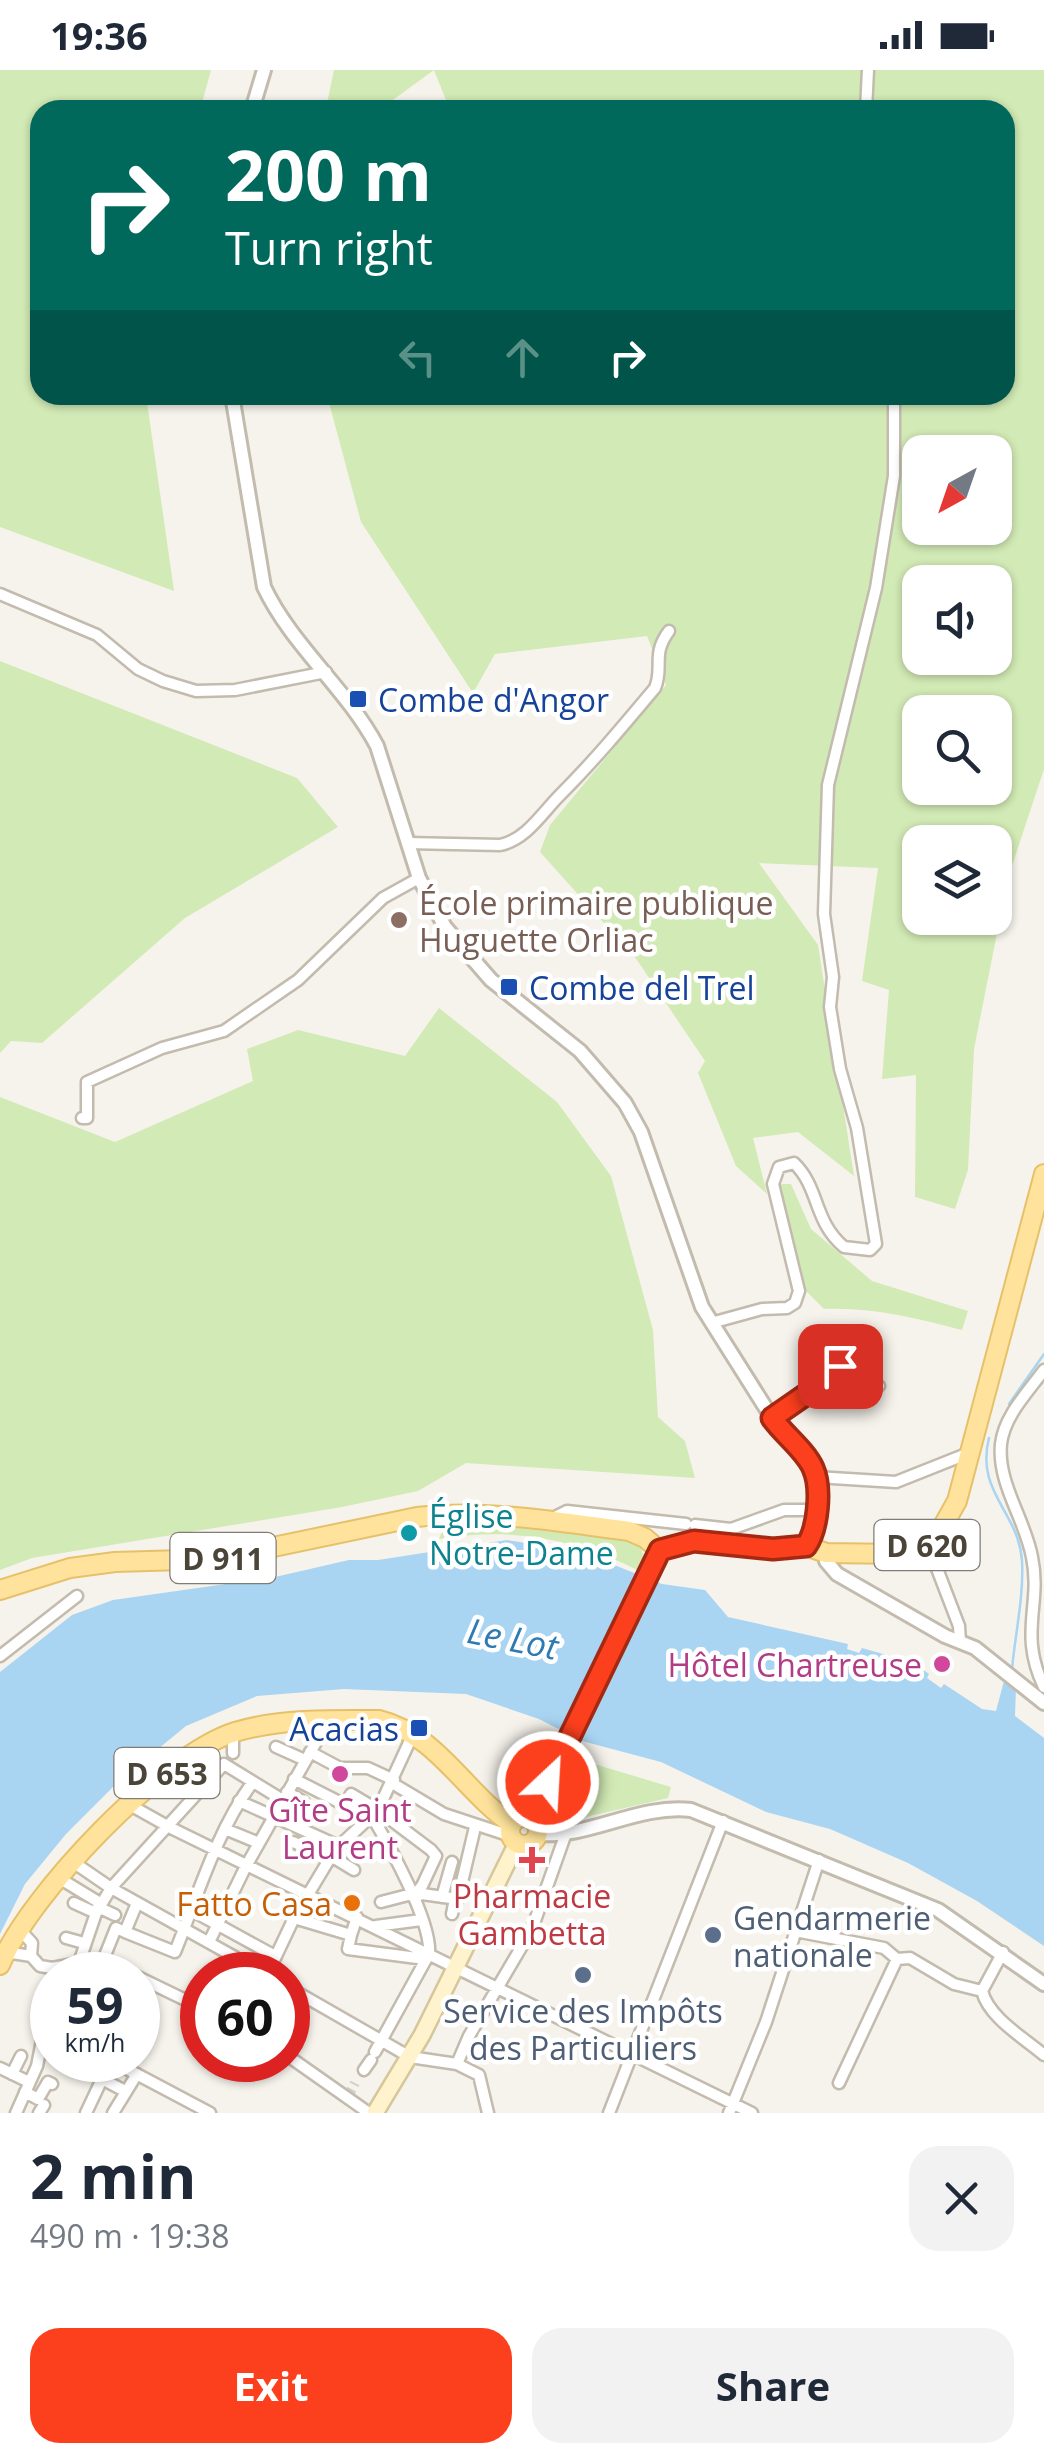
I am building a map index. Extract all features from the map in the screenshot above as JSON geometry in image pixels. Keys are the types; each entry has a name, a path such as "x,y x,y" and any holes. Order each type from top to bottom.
{"main road":[{"name":"D 620","path":"660,1550 694,1541 773,1549 806,1546 826,1553 901,1554 928,1545 939,1534 957,1501 1044,1174"},
{"name":"D 911","path":"0,1590 70,1568 116,1562 216,1559 445,1514 486,1513 629,1532 660,1550"},
{"path":"372,2113 410,2057 457,1968 522,1817 534,1826 561,1754 660,1550"},
{"name":"D 653","path":"3,1958 59,1878 130,1805 191,1754 233,1733 271,1723 380,1720 395,1724 413,1733 513,1834"}],"street":[{"path":"255,100 264,70"},
{"path":"866,100 868,70"},
{"path":"234,405 264,587 278,616 350,701 377,746 419,878 438,916 491,980 580,1051 625,1103 641,1132 692,1283 711,1323 772,1418 806,1457 816,1477 816,1526 806,1546"},
{"path":"711,1323 787,1308 797,1298 799,1291 773,1184 779,1167 794,1163 806,1176 823,1223 844,1247 870,1250 876,1244 857,1128 837,1053 830,1007 834,977 824,914 828,786 876,588 894,476 894,405"},
{"path":"0,594 98,634 138,669 196,691 235,690 326,672"},
{"path":"408,843 500,845 510,843 530,828 590,768 655,688 659,679 656,658 669,632"},
{"path":"82,1118 87,1118 87,1082 162,1048 224,1031 298,980 383,898 419,878"},
{"path":"810,1339 844,1372 879,1386"},
{"path":"1023,1685 1033,1687 1042,1683 1029,1637 1034,1562 1007,1484 1001,1446 1012,1414 1044,1370"},
{"path":"772,1418 844,1372"},
{"path":"816,1477 896,1482 969,1454"},
{"path":"553,1522 567,1510 731,1528 784,1510 817,1510"},
{"path":"928,1545 960,1626 960,1642"},
{"path":"826,1553 826,1561 837,1574 976,1648 1044,1703"},
{"path":"0,1656 76,1596"},
{"path":"1023,1685 1033,1661"},
{"path":"209,1942 247,1863 328,1720"},
{"path":"233,1733 233,1753"},
{"path":"277,1952 330,1857 376,1814 413,1733"},
{"path":"276,1746 340,1768 368,1768 444,1814 475,1827 513,1834"},
{"path":"82,1952 110,1888 224,1764 304,1808"},
{"path":"294,1779 345,1805 351,1794 436,1856 422,1886 412,1895"},
{"path":"106,1952 116,1928 175,1952 216,1848 252,1782"},
{"path":"239,1801 339,1846"},
{"path":"130,1805 375,1926 427,1957 631,2051 732,2108 752,2113"},
{"path":"534,1826 566,1833 673,1808 723,1821 938,1910 1044,1984"},
{"path":"368,2064 427,1957 430,1942 376,1814"},
{"path":"609,2113 723,1821"},
{"path":"452,1914 475,1827"},
{"path":"225,1830 259,1842"},
{"path":"459,2060 532,1929 566,1833"},
{"path":"293,1842 354,1870"},
{"path":"732,2108 766,2022 819,1860"},
{"path":"73,1862 110,1888 226,1952"},
{"path":"442,1897 452,1862"},
{"path":"59,1878 98,1908"},
{"path":"380,1902 422,1894 455,1899"},
{"path":"74,1902 115,1916"},
{"path":"124,1932 138,1903"},
{"path":"191,1910 268,1952"},
{"path":"357,1917 348,1949 427,1957"},
{"path":"294,1918 351,1935"},
{"path":"375,1926 422,1920"},
{"path":"20,1930 32,1943 34,1952"},
{"path":"795,1931 884,1948 896,1959 910,1958 954,1984 982,1991"},
{"path":"66,1938 84,1943"},
{"path":"1003,1952 982,1991 985,2002 1044,2055"},
{"path":"3,1958 30,1960"},
{"path":"839,2082 896,1959"},
{"path":"310,2009 368,2064"},
{"path":"12,2074 21,2056"},
{"path":"368,2064 410,2057 459,2060 480,2075 488,2113"},
{"path":"0,2068 38,2098 48,2082 52,2084"},
{"path":"310,2074 344,2102 372,2113"},
{"path":"16,2113 30,2079"},
{"path":"86,2113 102,2079 125,2091"},
{"path":"113,2113 131,2082"},
{"path":"151,2082 204,2112"}],"green space":[{"path":"0,70 211,70 203,100 30,100 30,405 147,405 174,591 0,527"},
{"path":"334,70 434,70 393,100 328,100"},
{"path":"434,70 1044,70 1044,769 1012,866 1012,825 902,825 902,935 997,935 974,1049 968,1170 955,1209 915,1197 916,1075 882,1079 889,990 862,981 878,868 759,863 818,945 854,1176 798,1132 753,1138 767,1194 736,1166 698,1073 705,1061 637,960 540,852 550,825 666,685 647,636 495,654 473,693 361,522 330,405 1015,405 1015,100 446,100"},
{"path":"0,661 297,778 338,827 185,918 42,1043 11,1041 0,1053"},
{"path":"439,1008 557,1102 611,1176 653,1330 658,1417 685,1441 695,1478 466,1463 418,1491 32,1558 0,1570 0,1097 115,1142 253,1081 247,1049 298,1030 405,1056"},
{"path":"778,1184 791,1184 811,1229 872,1281 968,1311 962,1330 877,1312 824,1309 800,1285"},
{"path":"472,1520 634,1541 643,1555 641,1572 593,1551 543,1538 491,1534 439,1539 444,1527"},
{"path":"574,1758 671,1787 668,1798 547,1826 543,1820"}],"water":[{"name":"Le Lot","path":"507,1540 579,1551 662,1584 705,1590 728,1617 848,1644 847,1649 859,1653 862,1648 911,1662 911,1666 929,1674 927,1678 941,1688 944,1684 982,1709 996,1711 1004,1681 1016,1687 1015,1716 1044,1738 1044,1946 977,1901 908,1863 830,1829 766,1812 661,1762 582,1741 539,1719 466,1694 344,1689 257,1696 186,1726 119,1781 66,1834 25,1884 0,1934 0,1672 72,1615 113,1600 275,1577 349,1560 378,1560"}],"waterway":[{"path":"1009,1404 1044,1354"},
{"path":"989,1438 986,1457 992,1488 1014,1529 1022,1561 1012,1669"}],"tunnel":[{"path":"347,2098 355,2083"}],"place":[{"name":"Combe d'Angor","path":"358,699"},
{"name":"École primaire publique Huguette Orliac","path":"399,920"},
{"name":"Combe del Trel","path":"509,987"},
{"name":"Église Notre-Dame","path":"409,1533"},
{"name":"Hôtel Chartreuse","path":"942,1664"},
{"name":"Acacias","path":"419,1728"},
{"name":"Gîte Saint Laurent","path":"340,1774"},
{"name":"Pharmacie Gambetta","path":"532,1860"},
{"name":"Fatto Casa","path":"352,1903"},
{"name":"Gendarmerie nationale","path":"713,1935"},
{"name":"Service des Impôts des Particuliers","path":"583,1975"}],"route":[{"path":"548,1782 660,1550 694,1541 773,1549 806,1546 816,1526 816,1477 806,1457 772,1418 844,1372 840,1366"}]}
